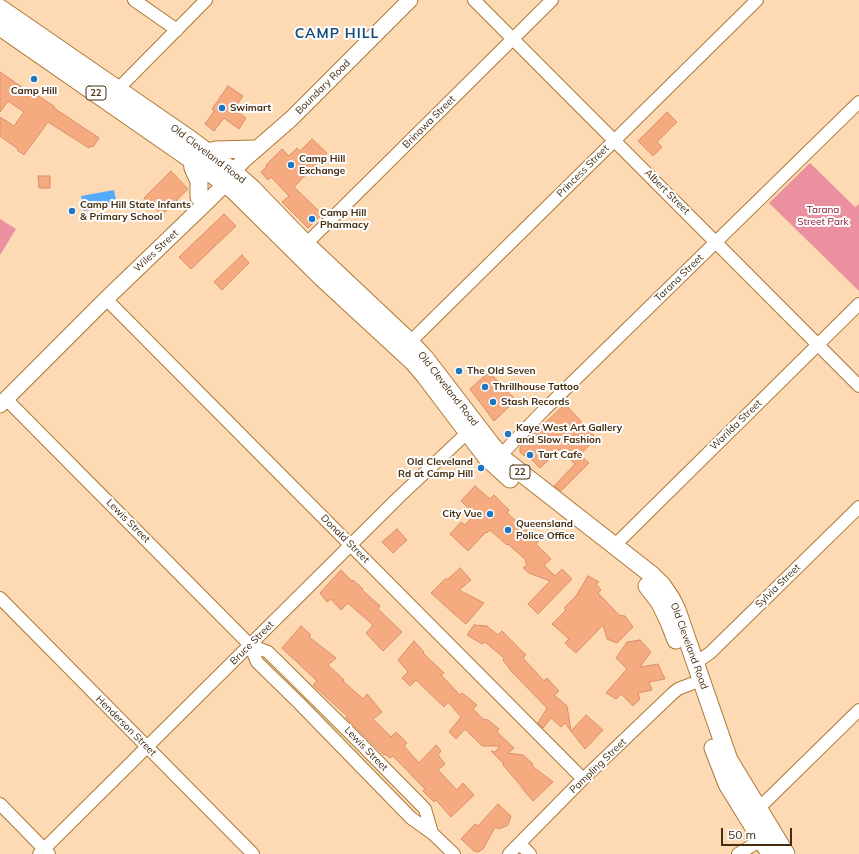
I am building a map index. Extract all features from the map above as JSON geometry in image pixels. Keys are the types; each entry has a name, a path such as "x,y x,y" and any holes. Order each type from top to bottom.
{"highway":[{"name":"Old Cleveland Road","path":"0,8 208,152 225,178 322,278 413,362 487,458 509,479 650,589 660,603 669,622 727,784 768,843 786,854"},
{"name":"Old Cleveland Road","path":"0,27 192,160 225,178 252,188 306,244 410,342 442,379 500,455 520,473 652,575 671,598 677,610 725,751 758,809 768,843"},
{"path":"208,152 216,150 256,149"},
{"path":"192,160 193,168 199,181 199,197"}],"main road":[{"name":"Boundary Road","path":"225,178 292,118 410,0"},
{"name":"Wiles Street","path":"2,399 199,197 225,178"},
{"name":"Wiles Street","path":"2,399 106,299 225,178"}],"street":[{"path":"134,0 177,30"},
{"path":"118,89 206,0"},
{"name":"Albert Street","path":"474,0 859,386"},
{"name":"Brinawa Street","path":"306,244 552,0"},
{"name":"Princess Street","path":"410,342 757,0"},
{"name":"Tarana Street","path":"500,455 544,410 859,102"},
{"name":"Donald Street","path":"106,299 583,779"},
{"name":"Warilda Street","path":"614,546 859,304"},
{"name":"Lewis Street","path":"2,399 250,645 268,652 316,698 425,809 432,833 454,854"},
{"name":"Bruce Street","path":"44,852 147,747 400,496 467,433"},
{"name":"Sylvia Street","path":"695,663 710,653 859,507"},
{"name":"Henderson Street","path":"0,598 253,854"},
{"name":"Pampling Street","path":"509,854 583,779 675,691 691,684"},
{"path":"758,809 859,710"},
{"path":"0,804 44,852"},
{"path":"738,854 768,843"},
{"path":"520,844 530,854"}],"green space":[{"name":"Tarana Street Park","path":"810,163 855,207 859,204 859,291 769,203"},
{"path":"0,219 16,229 0,255"}],"water":[{"path":"114,190 117,205 84,211 81,196"}],"building":[{"path":"0,72 29,92 31,91 55,107 54,108 99,138 93,147 90,146 89,148 48,122 24,155 17,150 18,149 0,136 0,117 14,126 24,112 8,101 0,112"},
{"name":"Swimart","path":"228,86 243,96 234,109 246,118 239,129 224,118 214,131 205,124 214,111 212,109"},
{"path":"667,112 677,122 657,142 662,147 653,156 638,141"},
{"name":"Camp Hill Exchange","path":"312,139 327,153 294,187 322,214 308,228 282,202 289,196 271,177 268,180 261,172 282,149 289,156 297,148 300,151"},
{"path":"171,171 188,189 162,215 144,198"},
{"path":"38,176 50,176 50,188 39,188"},
{"path":"224,214 236,226 191,269 179,257"},
{"path":"242,255 249,263 222,290 214,282"},
{"path":"489,372 516,400 494,421 470,389"},
{"path":"565,404 596,438 580,455 589,463 561,491 554,486 575,464 560,449 540,468 526,454 524,456 520,452 520,447"},
{"path":"475,486 490,499 494,495 509,510 507,513 539,541 536,544 551,559 544,565 555,576 562,569 572,579 538,614 528,604 550,581 529,573 523,568 527,564 525,562 526,560 490,530 487,533 486,532 468,551 450,534 461,522 465,525 475,514 461,501"},
{"path":"397,529 407,540 393,553 382,542"},
{"path":"460,568 471,580 459,590 484,603 466,624 431,593 445,579 448,579"},
{"path":"341,570 380,606 378,609 402,632 383,651 366,633 373,625 348,603 341,610 331,599 327,602 320,593"},
{"path":"588,576 599,582 596,584 601,590 598,593 619,615 625,616 633,627 617,643 607,639 603,625 576,653 565,643 569,639 552,624 566,610 564,608 576,596"},
{"path":"474,625 487,626 498,635 502,631 526,655 523,658 544,681 547,678 559,691 554,695 567,706 571,731 565,723 561,727 551,718 543,728 538,723 547,708 512,672 503,660 504,658 485,642 482,644 467,635"},
{"path":"301,626 311,635 309,637 336,658 328,665 344,680 343,681 363,699 367,694 382,712 373,719 391,737 396,732 407,743 404,746 419,763 436,745 441,751 438,755 445,764 438,770 457,790 463,783 474,795 451,817 436,800 434,802 423,791 425,789 393,756 390,758 385,754 384,755 346,718 347,716 313,685 317,681 282,648"},
{"path":"640,640 651,652 640,667 658,664 665,679 649,682 652,690 638,693 640,699 633,706 621,694 616,699 606,693 627,669 616,658 627,642"},
{"path":"414,641 424,652 423,653 444,673 441,675 460,695 462,693 477,705 473,709 483,719 488,720 499,729 497,732 514,748 508,753 523,755 533,764 532,766 553,782 533,801 503,765 504,764 491,751 495,752 500,746 482,746 465,729 456,739 449,732 461,717 448,702 444,707 416,680 410,686 402,678 408,672 398,660"},
{"path":"586,715 603,730 585,749 571,731"},
{"path":"498,804 511,816 508,825 499,829 495,827 483,849 478,852 474,851 461,839 475,824 478,826"}],"place":[{"name":"Camp Hill","path":"34,79"},
{"name":"Swimart","path":"222,108"},
{"name":"Camp Hill Exchange","path":"291,165"},
{"name":"Camp Hill State Infants & Primary School","path":"72,211"},
{"name":"Camp Hill Pharmacy","path":"312,219"},
{"name":"The Old Seven","path":"459,371"},
{"name":"Thrillhouse Tattoo","path":"485,387"},
{"name":"Stash Records","path":"493,402"},
{"name":"Kaye West Art Gallery and Slow Fashion","path":"508,434"},
{"name":"Tart Cafe","path":"530,455"},
{"name":"Old Cleveland Rd at Camp Hill","path":"481,468"},
{"name":"City Vue","path":"490,514"},
{"name":"Queensland Police Office","path":"508,530"}],"district":[{"name":"CAMP HILL","path":"337,34"}]}
